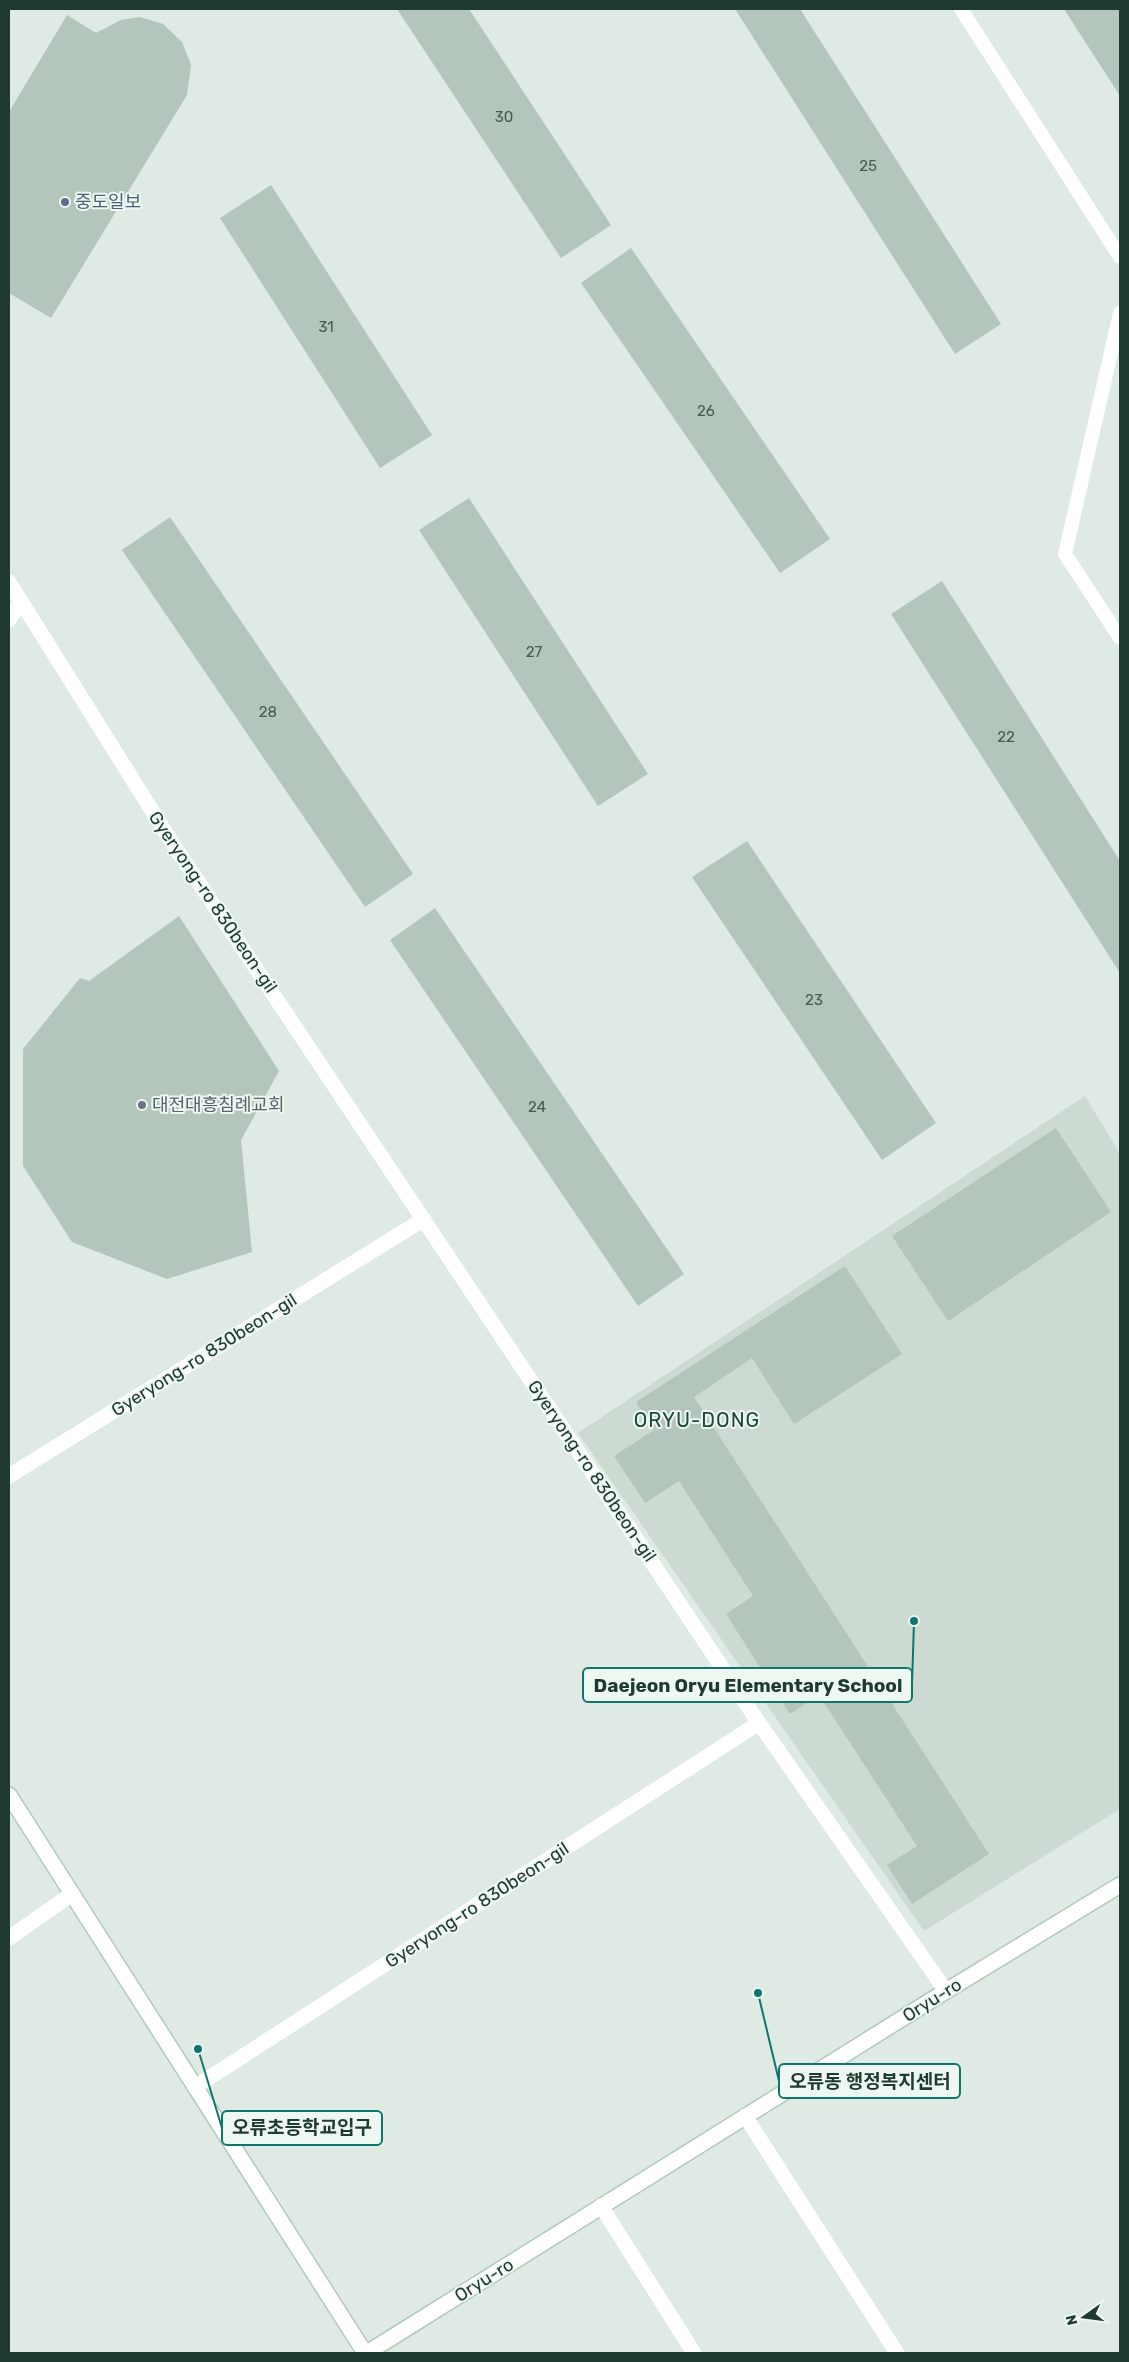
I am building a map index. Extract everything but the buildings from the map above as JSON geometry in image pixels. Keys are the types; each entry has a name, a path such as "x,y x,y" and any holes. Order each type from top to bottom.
{"street":[{"name":"Gyeryong-ro 830beon-gil","path":"9,582 171,841 759,1723 946,1991"},
{"path":"9,620 21,601"},
{"name":"Gyeryong-ro 830beon-gil","path":"9,1476 424,1218"},
{"name":"Gyeryong-ro 830beon-gil","path":"195,2087 759,1723"},
{"path":"9,1795 366,2353"},
{"name":"Oryu-ro","path":"366,2353 946,1991 1120,1885"},
{"path":"9,1938 72,1894"},
{"path":"745,2116 897,2353"},
{"path":"601,2206 694,2353"}],"lane":[{"path":"960,9 1120,257"},
{"path":"1120,313 1065,554 1120,638"}],"shaded area":[{"path":"1085,1096 1120,1154 1120,1809 924,1931 578,1433"}],"place":[{"name":"중도일보","path":"65,202"},
{"name":"대전대흥침례교회","path":"142,1105"},
{"name":"Daejeon Oryu Elementary School","path":"914,1621"},
{"name":"오류동 행정복지센터","path":"758,1993"},
{"name":"오류초등학교입구","path":"198,2049"}],"district":[{"name":"ORYU-DONG","path":"697,1420"}]}
